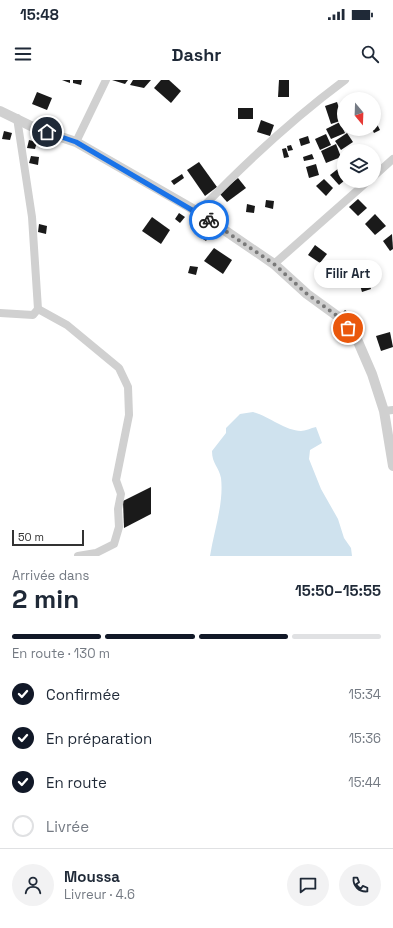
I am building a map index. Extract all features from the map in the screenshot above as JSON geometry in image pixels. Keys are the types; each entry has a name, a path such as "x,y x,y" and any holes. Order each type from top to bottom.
{"street":[{"path":"76,142 106,80"},
{"path":"198,212 260,150 306,109 345,80"},
{"path":"0,111 37,129 76,142 198,212 274,264 307,294 340,318 356,337 388,410 393,466"},
{"path":"0,313 33,315 38,309 32,217 17,118"},
{"path":"381,170 393,159"},
{"path":"274,264 360,188"},
{"path":"38,309 67,325 119,368 128,387 129,415 116,480 121,494 118,509 119,527 114,544 96,553 78,556"}],"water":[{"path":"253,412 289,429 303,431 316,427 322,443 310,450 309,459 321,489 338,519 344,538 351,548 352,556 210,556 220,507 222,488 220,474 213,459 212,451 226,433 226,428 240,414"}],"building":[{"path":"62,80 70,80 70,83"},
{"path":"73,80 82,80 81,85 73,83"},
{"path":"112,80 128,80 125,84"},
{"path":"133,80 151,80 144,88 130,85"},
{"path":"161,80 169,80 181,91 171,103 154,88"},
{"path":"279,80 289,80 289,97 278,97"},
{"path":"37,92 52,98 47,110 32,104"},
{"path":"337,102 337,122 331,124 325,106"},
{"path":"238,108 253,108 253,119 238,119"},
{"path":"261,120 274,125 270,136 257,132"},
{"path":"337,124 338,136 331,139 326,129"},
{"path":"4,131 12,133 10,140 2,139"},
{"path":"326,134 331,145 320,150 315,139"},
{"path":"308,136 310,143 301,146 299,139"},
{"path":"342,136 349,136 353,142 350,144 337,144 335,141"},
{"path":"29,140 37,142 35,149 27,148"},
{"path":"336,144 337,159 326,163 321,151"},
{"path":"291,145 293,150 288,151 287,146"},
{"path":"286,148 289,157 284,158 282,149"},
{"path":"312,154 314,159 304,161 303,157"},
{"path":"31,156 39,157 38,165 29,163"},
{"path":"199,162 217,187 205,196 187,170"},
{"path":"316,164 319,175 309,178 306,167"},
{"path":"337,170 337,183 330,175"},
{"path":"182,174 184,178 174,185 171,181"},
{"path":"238,178 246,188 227,202 219,193"},
{"path":"324,179 333,188 326,196 316,186"},
{"path":"358,199 367,208 358,216 349,207"},
{"path":"266,200 274,201 273,209 265,207"},
{"path":"247,204 255,206 254,213 246,212"},
{"path":"179,213 185,217 180,223 175,219"},
{"path":"375,214 386,226 375,235 365,224"},
{"path":"152,217 170,230 161,244 142,231"},
{"path":"39,224 47,226 46,234 38,232"},
{"path":"205,231 211,234 206,241 200,237"},
{"path":"392,234 393,249 390,251 383,241"},
{"path":"315,245 327,254 320,263 308,255"},
{"path":"214,248 232,260 223,274 204,261"},
{"path":"190,266 198,267 196,275 188,273"},
{"path":"368,279 371,289 362,292 359,282"},
{"path":"345,310 354,317 347,324 339,317"},
{"path":"390,332 393,347 381,351 376,336"},
{"path":"151,487 151,514 124,528 123,501"}],"way so far":[{"path":"209,220 274,264 307,294 340,318 348,328"}],"place":[{"name":"Filir Art","path":"348,328"}],"route":[{"path":"47,132 76,142 198,212 209,220"}]}
